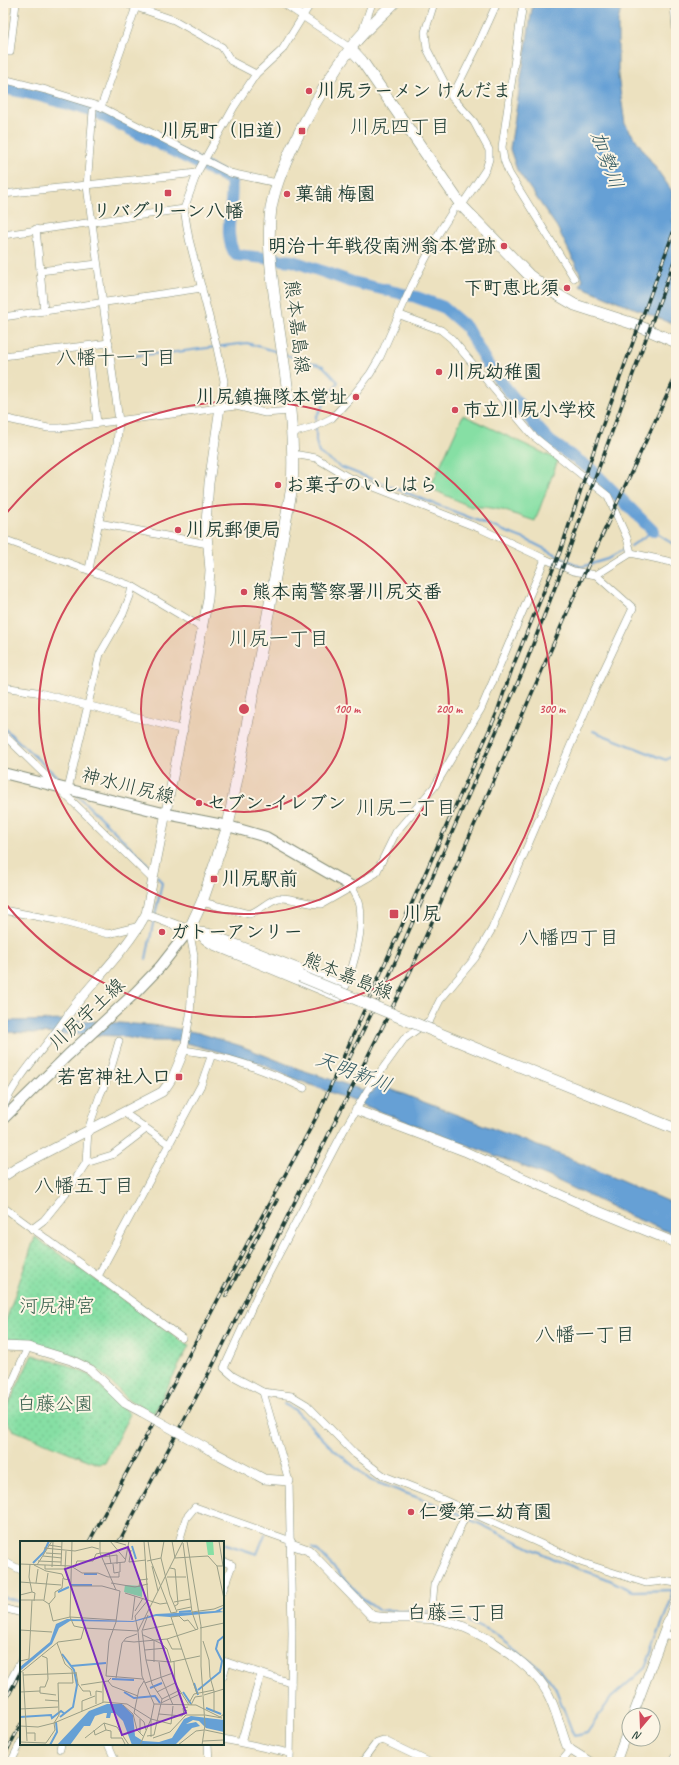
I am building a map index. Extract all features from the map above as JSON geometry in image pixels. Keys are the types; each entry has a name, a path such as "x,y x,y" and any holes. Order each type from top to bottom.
{"main road":[{"name":"熊本嘉島線","path":"394,3 350,48 303,125 277,182 271,208 271,259 292,433 293,454 288,512 228,826 202,902 189,930 499,1058 676,1129"},
{"path":"350,48 362,61 461,206 511,258 534,279 555,294 575,305 634,324 676,342"},
{"name":"神水川尻線","path":"3,773 167,814 228,826 266,837 351,886"},
{"name":"川尻宇土線","path":"3,1118 113,1014 160,967 189,930"}],"street":[{"path":"3,52 10,52 16,3"},
{"path":"124,3 137,5 181,24 222,47 231,61 256,74"},
{"path":"283,3 350,48 366,24 372,3"},
{"path":"3,1108 18,1081 140,926 146,914 204,629 210,570 206,523 209,483 224,381 189,239 184,209 197,172 234,107 256,74 282,50 311,3"},
{"path":"292,433 314,427 332,418 355,393 377,362 405,304 412,285 454,209 461,206 486,169 490,154 474,122 452,97 427,49 425,32 434,3"},
{"path":"452,97 497,3"},
{"path":"523,3 502,147 504,160 509,173 574,278"},
{"path":"674,3 676,31"},
{"path":"101,107 137,5"},
{"path":"3,79 46,90 101,107 203,161 230,173 277,182"},
{"path":"89,569 111,464 117,443 119,421 109,343 90,222 87,186 93,111"},
{"path":"3,194 87,186 197,172"},
{"path":"3,234 184,209"},
{"path":"36,229 44,310"},
{"path":"40,271 96,264"},
{"path":"3,322 3,317 202,288"},
{"path":"400,315 441,330 452,339 532,435 608,496 627,538 631,553"},
{"path":"3,356 109,343"},
{"path":"90,362 97,423"},
{"path":"3,418 48,428 119,421 220,407 236,406 265,413 290,411"},
{"path":"293,454 316,458 346,476 480,530 545,560 573,571 596,575 633,608 590,700 492,929 475,958 440,1000 430,1020 404,1039 370,1086 257,1296 224,1368 233,1376 263,1392 292,1396 307,1405 355,1454 384,1476 428,1493 467,1512 583,1563 646,1583 676,1583"},
{"path":"99,523 208,544"},
{"path":"3,539 89,569 132,586 204,629"},
{"path":"596,575 631,553 676,564"},
{"path":"202,902 249,914 256,912 278,898 288,898 313,904 322,904 376,873 396,832 435,786 481,709 545,560"},
{"path":"68,789 100,654 123,614 132,586"},
{"path":"3,687 36,692 184,730"},
{"path":"3,734 153,880"},
{"path":"146,914 189,930 211,945 339,998 346,986 359,939 360,905 351,886"},
{"path":"3,910 56,920 108,934 140,926"},
{"path":"189,930 208,932 346,986"},
{"path":"3,1177 88,1130 162,1092 175,1074 184,1050 190,1015 194,955 189,930"},
{"path":"32,1229 44,1220 70,1189 86,1163 88,1130 120,1041"},
{"path":"184,1050 212,1054 262,1068 304,1088"},
{"path":"98,1276 201,1085 212,1054"},
{"path":"357,1109 451,1146 581,1204 676,1243"},
{"path":"123,1112 170,1145"},
{"path":"86,1163 112,1156 146,1129"},
{"path":"3,1207 182,1338"},
{"path":"3,1346 28,1347 71,1360 91,1370 125,1403 264,1479 289,1481"},
{"path":"3,1403 28,1347"},
{"path":"263,1392 289,1481 291,1543 290,1762"},
{"path":"179,1541 186,1518 195,1507 308,1550 372,1616 384,1619 440,1619 460,1625 483,1637 527,1666 547,1692 561,1732 571,1750 590,1762"},
{"path":"430,1619 434,1585 467,1512"},
{"path":"224,1562 232,1566 224,1587"},
{"path":"7,1563 20,1570"},
{"path":"636,1707 676,1600"},
{"path":"3,1608 20,1613"},
{"path":"663,1634 676,1637"},
{"path":"225,1662 291,1683"},
{"path":"3,1694 20,1663"},
{"path":"241,1742 261,1674"},
{"path":"224,1739 290,1753"},
{"path":"362,1762 377,1742 383,1740 429,1762"},
{"path":"11,1762 20,1744"},
{"path":"108,1745 116,1762"},
{"path":"208,1745 209,1762"},
{"path":"616,1762 621,1747"},
{"path":"562,1762 571,1750"},
{"path":"672,1762 674,1758 676,1759"}],"green space":[{"path":"463,415 558,460 535,521 502,510 484,507 471,507 430,488"},
{"name":"河尻神宮","path":"35,1237 189,1346 154,1413 129,1400 94,1366 70,1354 29,1342 3,1342 3,1329"},
{"name":"白藤公園","path":"32,1355 67,1365 89,1375 130,1414 105,1463 98,1464 13,1430 3,1416"}],"water":[{"name":"加勢川","path":"533,3 622,3 618,22 618,76 625,124 672,191 673,223 676,224 676,325 580,286 583,279 557,227 517,170 510,149"},
{"path":"74,1020 163,1026 199,1033 241,1046 299,1069 372,1093 377,1084 561,1155 676,1205 676,1235 630,1216 548,1176 293,1078 254,1061 179,1041 145,1041 119,1036 3,1032 3,1021"}],"waterway":[{"path":"3,88 40,96 95,112 231,180 232,189 229,238 236,255 293,261 352,282 416,297 443,307 466,327 488,365 535,425 551,442 591,469 653,531"},
{"path":"130,356 247,343 278,352"},
{"path":"286,355 323,366 338,382 316,417 316,424"},
{"path":"316,428 316,441 319,453 341,467 527,540 581,567 608,559 627,548"},
{"path":"631,546 653,531 676,546"},
{"path":"3,725 5,729 65,784"},
{"path":"593,731 666,760 676,754"},
{"path":"77,795 144,860 152,870"},
{"path":"155,915 162,883 157,876"},
{"path":"146,959 154,919"},
{"path":"284,1404 295,1410 331,1447 370,1480 446,1508 560,1562 605,1578 633,1591 676,1590"},
{"path":"224,1543 257,1554 265,1534"},
{"path":"210,1541 211,1539 216,1541"},
{"path":"312,1548 318,1551 363,1599 378,1610 429,1611"},
{"path":"433,1611 465,1620 492,1633 541,1669 555,1687 574,1736 587,1733 611,1698 645,1668 671,1600 672,1591"},
{"path":"3,1597 20,1602"}],"railway":[{"path":"90,1541 256,1227 319,1112 496,715 513,666 560,552 599,435 676,225"},
{"path":"344,1069 382,992 522,673 562,569 676,256"},
{"path":"120,1541 211,1369 411,970 580,583 676,376"},
{"path":"226,1296 277,1200"},
{"path":"3,1706 20,1673"},
{"path":"3,1758 20,1726"}],"place":[{"name":"川尻ラーメン けんだま","path":"309,91"},
{"name":"川尻町（旧道）","path":"302,131"},
{"name":"リバグリーン八幡","path":"168,193"},
{"name":"菓舗 梅園","path":"287,194"},
{"name":"明治十年戦役南洲翁本営跡","path":"504,246"},
{"name":"下町恵比須","path":"567,288"},
{"name":"川尻幼稚園","path":"439,372"},
{"name":"川尻鎮撫隊本営址","path":"356,397"},
{"name":"市立川尻小学校","path":"455,410"},
{"name":"お菓子のいしはら","path":"278,485"},
{"name":"川尻郵便局","path":"178,530"},
{"name":"熊本南警察署川尻交番","path":"244,592"},
{"name":"セブン-イレブン","path":"199,803"},
{"name":"川尻駅前","path":"214,879"},
{"name":"川尻","path":"394,914"},
{"name":"ガトーアンリー","path":"162,932"},
{"name":"若宮神社入口","path":"179,1077"},
{"name":"仁愛第二幼育園","path":"411,1512"}],"district":[{"name":"川尻四丁目","path":"400,126"},
{"name":"八幡十一丁目","path":"116,357"},
{"name":"川尻一丁目","path":"279,638"},
{"name":"川尻二丁目","path":"406,807"},
{"name":"八幡四丁目","path":"569,937"},
{"name":"八幡五丁目","path":"84,1185"},
{"name":"八幡一丁目","path":"585,1334"},
{"name":"白藤三丁目","path":"457,1612"}],"water label":[{"name":"天明新川","path":"354,1072"}]}
